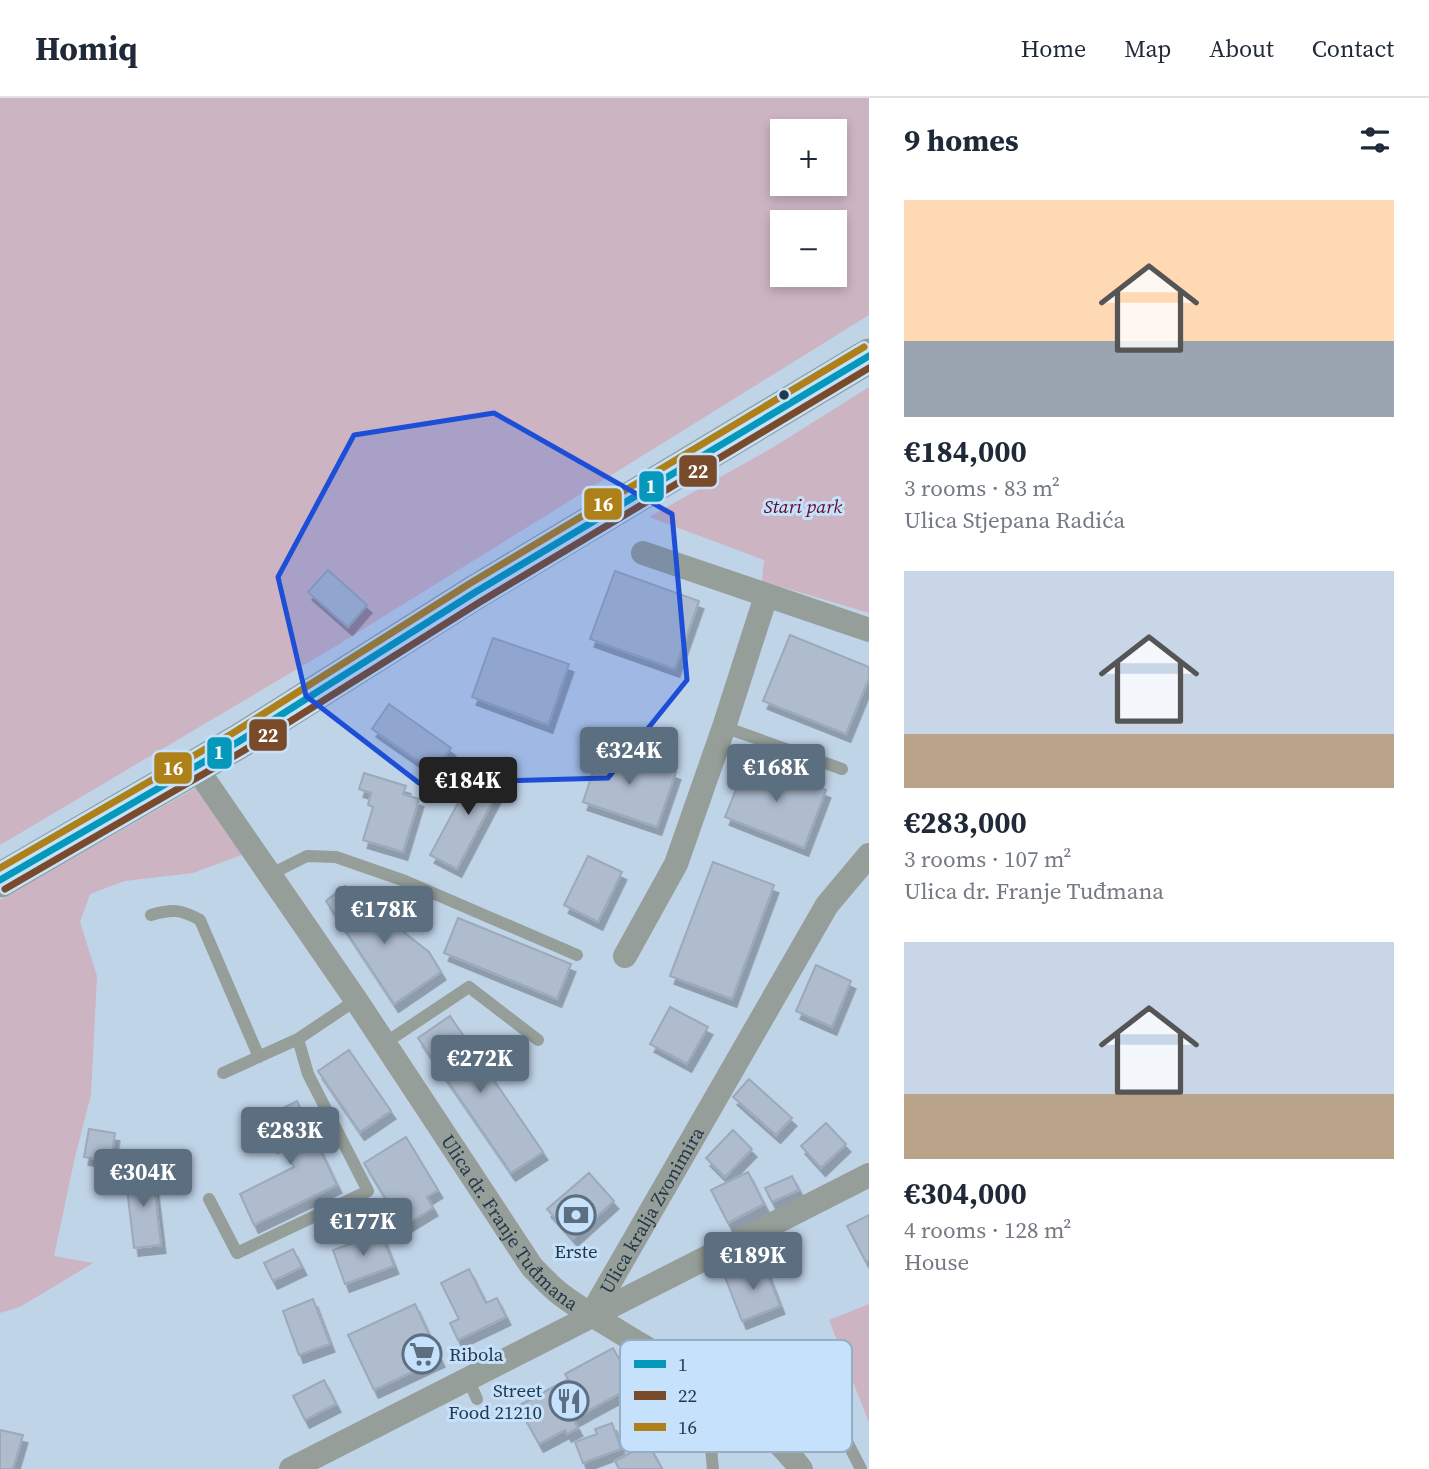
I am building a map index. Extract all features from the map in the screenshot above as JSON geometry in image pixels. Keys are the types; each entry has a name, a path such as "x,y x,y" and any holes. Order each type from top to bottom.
{"main road":[{"path":"0,880 238,742 474,593 869,356"}],"street":[{"path":"643,553 869,630"},
{"path":"625,956 676,864 766,596"},
{"name":"Ulica dr. Franje Tuđmana","path":"195,766 356,1000 532,1267 558,1292 633,1340"},
{"name":"Ulica kralja Zvonimira","path":"291,1469 472,1389 590,1315 827,905 869,855"},
{"path":"590,1315 869,1175"},
{"name":"Ulica dr. Franje Tuđmana","path":"788,1452 801,1469"}],"lane":[{"path":"724,727 842,769"},
{"path":"269,875 307,856 335,857 405,881 577,955"},
{"path":"151,915 169,910 187,912 200,920 258,1057"},
{"path":"384,1043 469,987 538,1040"},
{"path":"223,1073 298,1039 356,1000"},
{"path":"209,1199 237,1253 368,1191 307,1074 298,1039"},
{"path":"852,1451 861,1469"}],"highlighted area":[{"path":"494,413 672,514 687,680 608,778 419,783 306,696 278,577 354,435"}],"green space":[{"path":"0,98 869,98 869,315 336,646 0,845"},
{"name":"Stari park","path":"869,387 869,613 762,581 764,560 649,517 772,448"},
{"path":"197,787 244,854 193,873 125,881 90,894 80,922 97,976 91,1095 54,1256 93,1263 20,1307 0,1313 0,900"},
{"path":"869,1304 869,1423 852,1379 852,1340 837,1340 829,1320"}],"building":[{"path":"328,570 367,605 348,627 308,592"},
{"path":"615,571 699,601 675,669 590,639"},
{"path":"790,635 869,667 869,678 846,734 763,701"},
{"path":"493,638 569,664 548,725 472,697"},
{"path":"389,704 451,748 434,772 372,729"},
{"path":"601,747 676,772 657,827 583,802"},
{"path":"748,760 826,790 804,848 725,817"},
{"path":"479,764 505,778 457,869 430,855"},
{"path":"364,773 406,786 403,794 419,799 403,852 363,840 373,807 368,805 371,793 359,789"},
{"path":"588,856 622,872 598,922 564,905"},
{"path":"713,862 774,885 732,999 670,976"},
{"path":"345,886 429,952 441,972 394,1004 326,901"},
{"path":"458,918 571,964 557,999 444,953"},
{"path":"816,965 851,981 832,1027 796,1011"},
{"path":"670,1007 708,1027 687,1064 650,1044"},
{"path":"450,1016 543,1152 511,1173 418,1038"},
{"path":"349,1050 391,1111 360,1132 318,1071"},
{"path":"749,1079 792,1118 776,1135 733,1097"},
{"path":"297,1101 337,1185 254,1225 240,1194 294,1167 281,1141 273,1145 261,1119"},
{"path":"826,1123 846,1144 821,1168 801,1146"},
{"path":"89,1129 115,1133 111,1161 84,1157"},
{"path":"733,1130 752,1149 725,1177 706,1158"},
{"path":"406,1137 438,1190 427,1197 433,1208 397,1230 381,1204 387,1201 364,1163"},
{"path":"152,1169 161,1245 134,1248 125,1172"},
{"path":"748,1172 764,1204 728,1223 711,1190"},
{"path":"589,1173 614,1201 573,1238 547,1209"},
{"path":"792,1176 799,1190 772,1202 765,1188"},
{"path":"869,1215 869,1260 866,1262 847,1226"},
{"path":"381,1233 394,1266 345,1284 333,1250"},
{"path":"293,1249 302,1267 273,1281 264,1263"},
{"path":"763,1262 780,1306 742,1321 725,1277"},
{"path":"469,1269 486,1303 497,1298 506,1317 458,1340 450,1323 459,1319 441,1283"},
{"path":"313,1299 330,1344 299,1355 283,1311"},
{"path":"415,1304 440,1359 374,1390 348,1335"},
{"path":"613,1348 620,1361 620,1394 586,1412 565,1374"},
{"path":"568,1379 586,1412 573,1419 578,1428 567,1434 565,1430 539,1444 518,1406"},
{"path":"324,1380 336,1404 305,1420 293,1396"},
{"path":"612,1423 620,1449 583,1463 575,1442 597,1434 595,1429"},
{"path":"0,1430 23,1435 13,1469 0,1469"},
{"path":"632,1452 653,1452 662,1469 619,1469 615,1461"}],"transit line":[{"name":"16","path":"0,868 233,733 469,584 864,347"},
{"name":"1","path":"0,880 238,742 474,593 869,356"},
{"name":"22","path":"5,889 243,751 480,602 869,368"}],"place":[{"name":"Erste","path":"576,1215"},
{"name":"Ribola","path":"422,1354"},
{"name":"Street Food 21210","path":"569,1401"}]}
